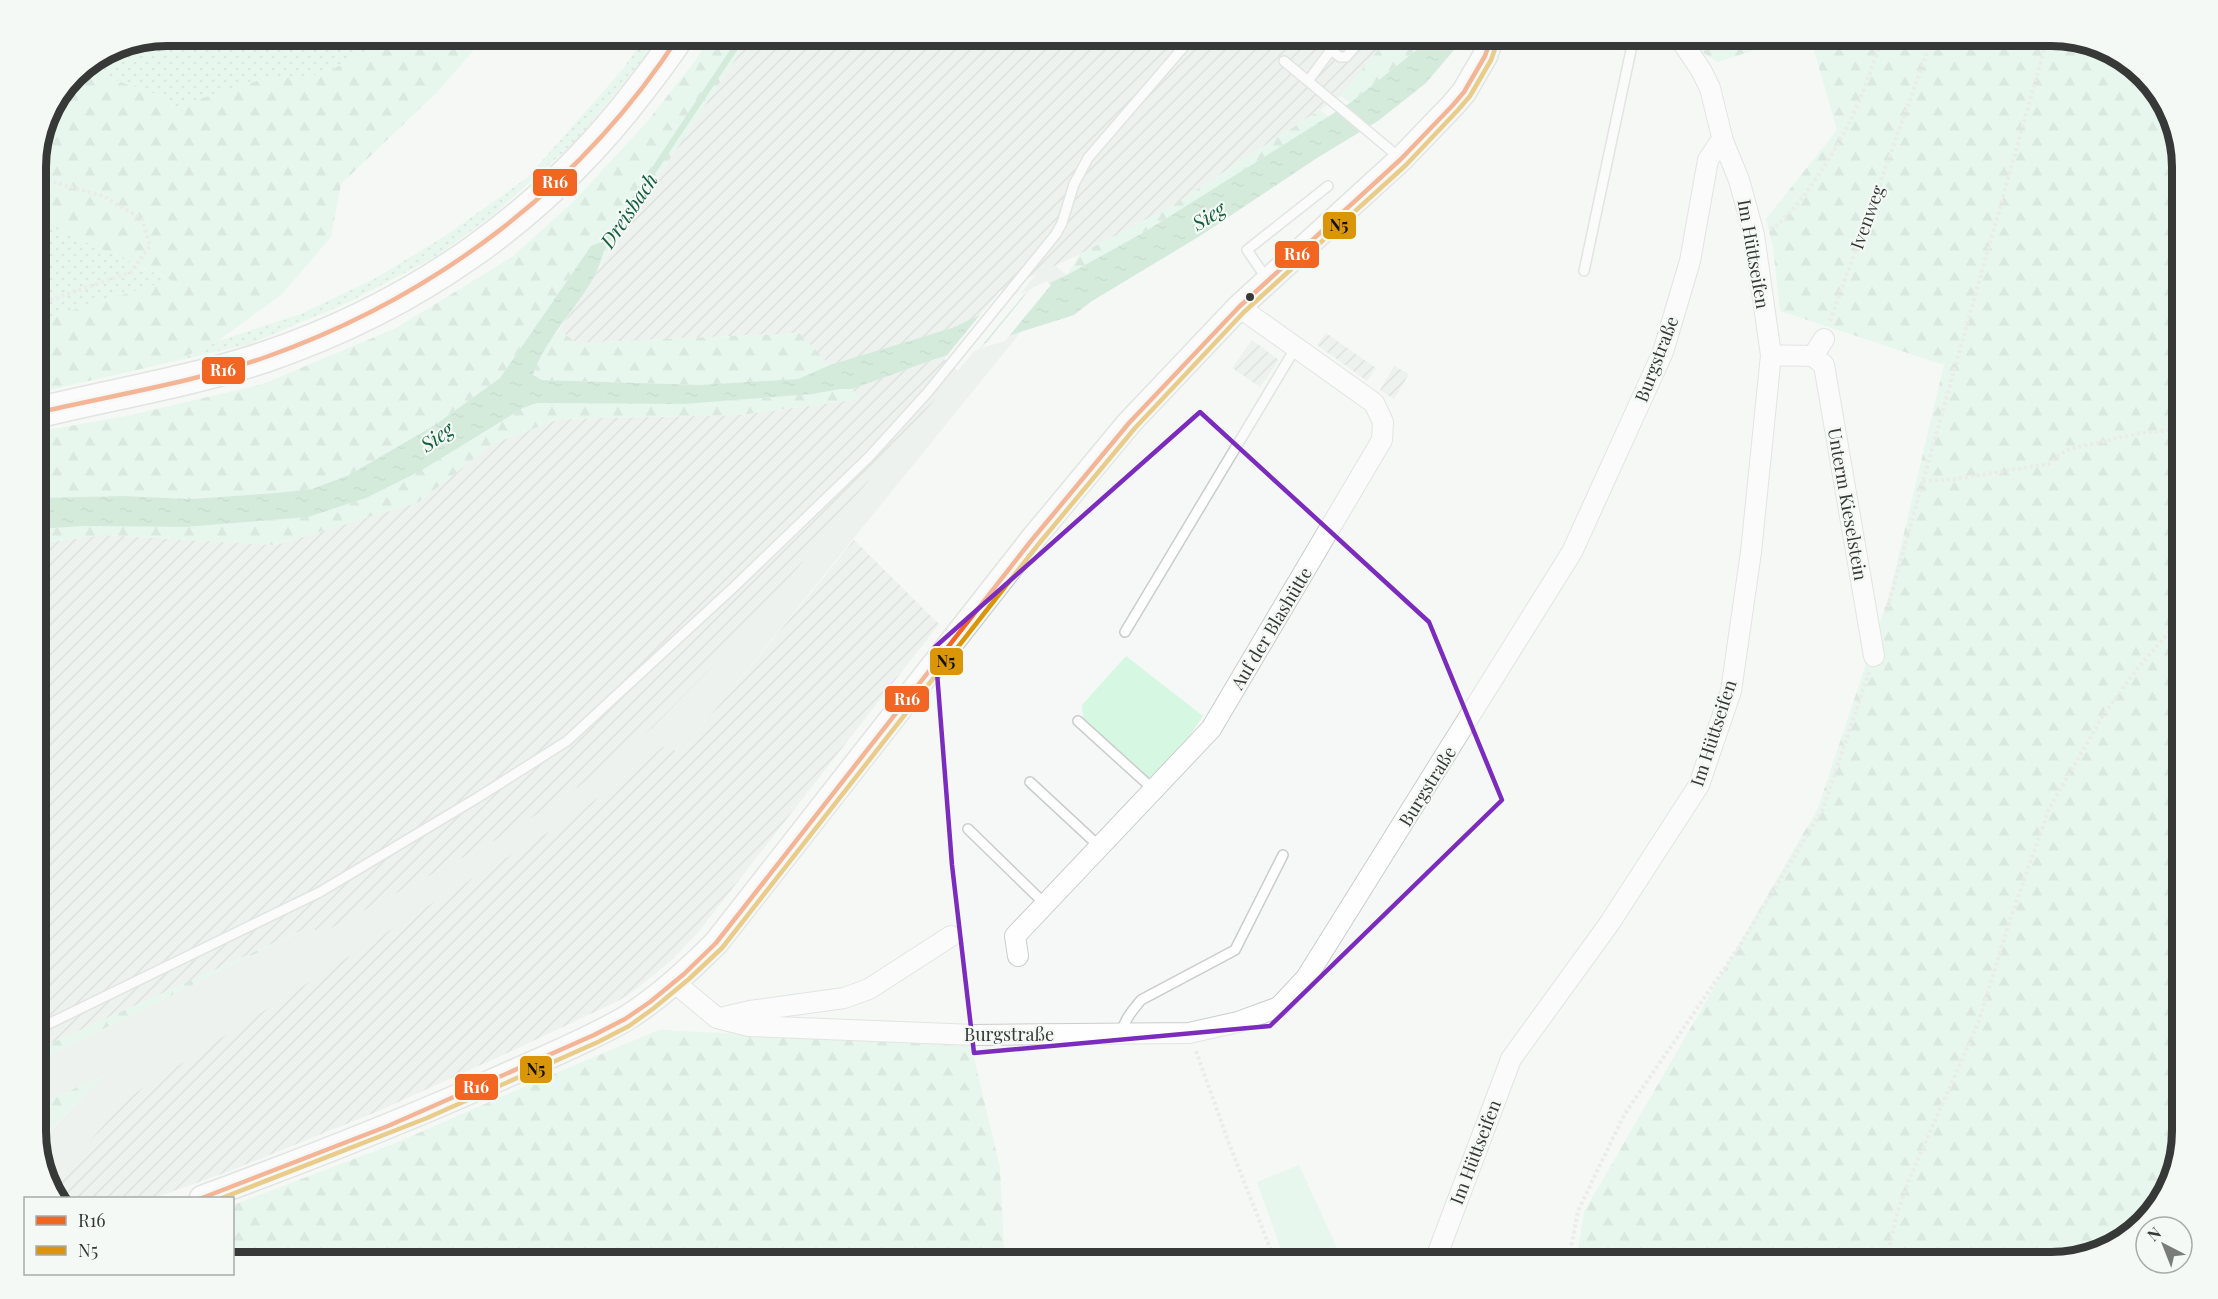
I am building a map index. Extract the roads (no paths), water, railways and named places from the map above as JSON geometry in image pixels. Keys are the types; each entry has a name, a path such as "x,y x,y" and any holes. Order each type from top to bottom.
{"main road":[{"path":"47,411 169,384 265,357 346,326 403,297 481,248 528,209 583,158 626,107 672,46"}],"street":[{"path":"205,1197 404,1121 509,1074 626,1018 675,983 716,943 1031,541 1129,423 1239,307 1401,159 1464,92 1488,46"},
{"path":"1685,46 1710,88 1723,141"},
{"name":"Im Hüttseifen","path":"1438,1252 1511,1059 1609,924 1699,785 1731,692 1751,552 1771,355 1754,235 1739,180 1723,141"},
{"name":"Burgstraße","path":"675,983 717,1018 748,1026 975,1035 1189,1033 1238,1022 1279,1007 1306,978 1572,552 1663,352 1690,261 1708,160 1723,141"},
{"name":"Auf der Blashütte","path":"1018,956 1015,936 1211,729 1382,440 1383,422 1374,403 1239,307"},
{"name":"Unterm Kieselstein","path":"1771,355 1818,347 1824,365 1874,656"},
{"path":"717,1018 844,998 869,989 951,936"}],"lane":[{"path":"47,1025 320,892 567,741 735,586 869,457 928,392 1056,234 1062,223 1074,184 1088,158 1184,46"},
{"path":"1308,81 1331,50 1340,57 1346,57 1356,46"},
{"path":"1584,271 1632,46"},
{"path":"1284,61 1401,159"},
{"path":"1268,281 1247,250 1328,186"},
{"path":"1125,632 1296,347"},
{"path":"1078,721 1154,790"},
{"path":"1030,782 1100,847"},
{"path":"968,829 1045,904"},
{"path":"1121,1033 1124,1023 1142,1000 1235,950 1283,855"}],"water":[{"name":"Sieg","path":"1421,46 1457,46 1426,83 1378,121 1317,158 1200,236 1092,301 1074,315 935,359 852,389 684,404 537,403 523,408 422,470 366,498 308,517 186,527 85,526 47,528 47,498 124,496 190,499 276,493 312,489 349,475 435,425 500,378 591,246 608,239 595,275 553,336 533,375 542,380 700,385 798,379 830,365 952,328 1067,275 1146,231 1350,103"}],"waterway":[{"name":"Dreisbach","path":"604,245 736,46"}]}
